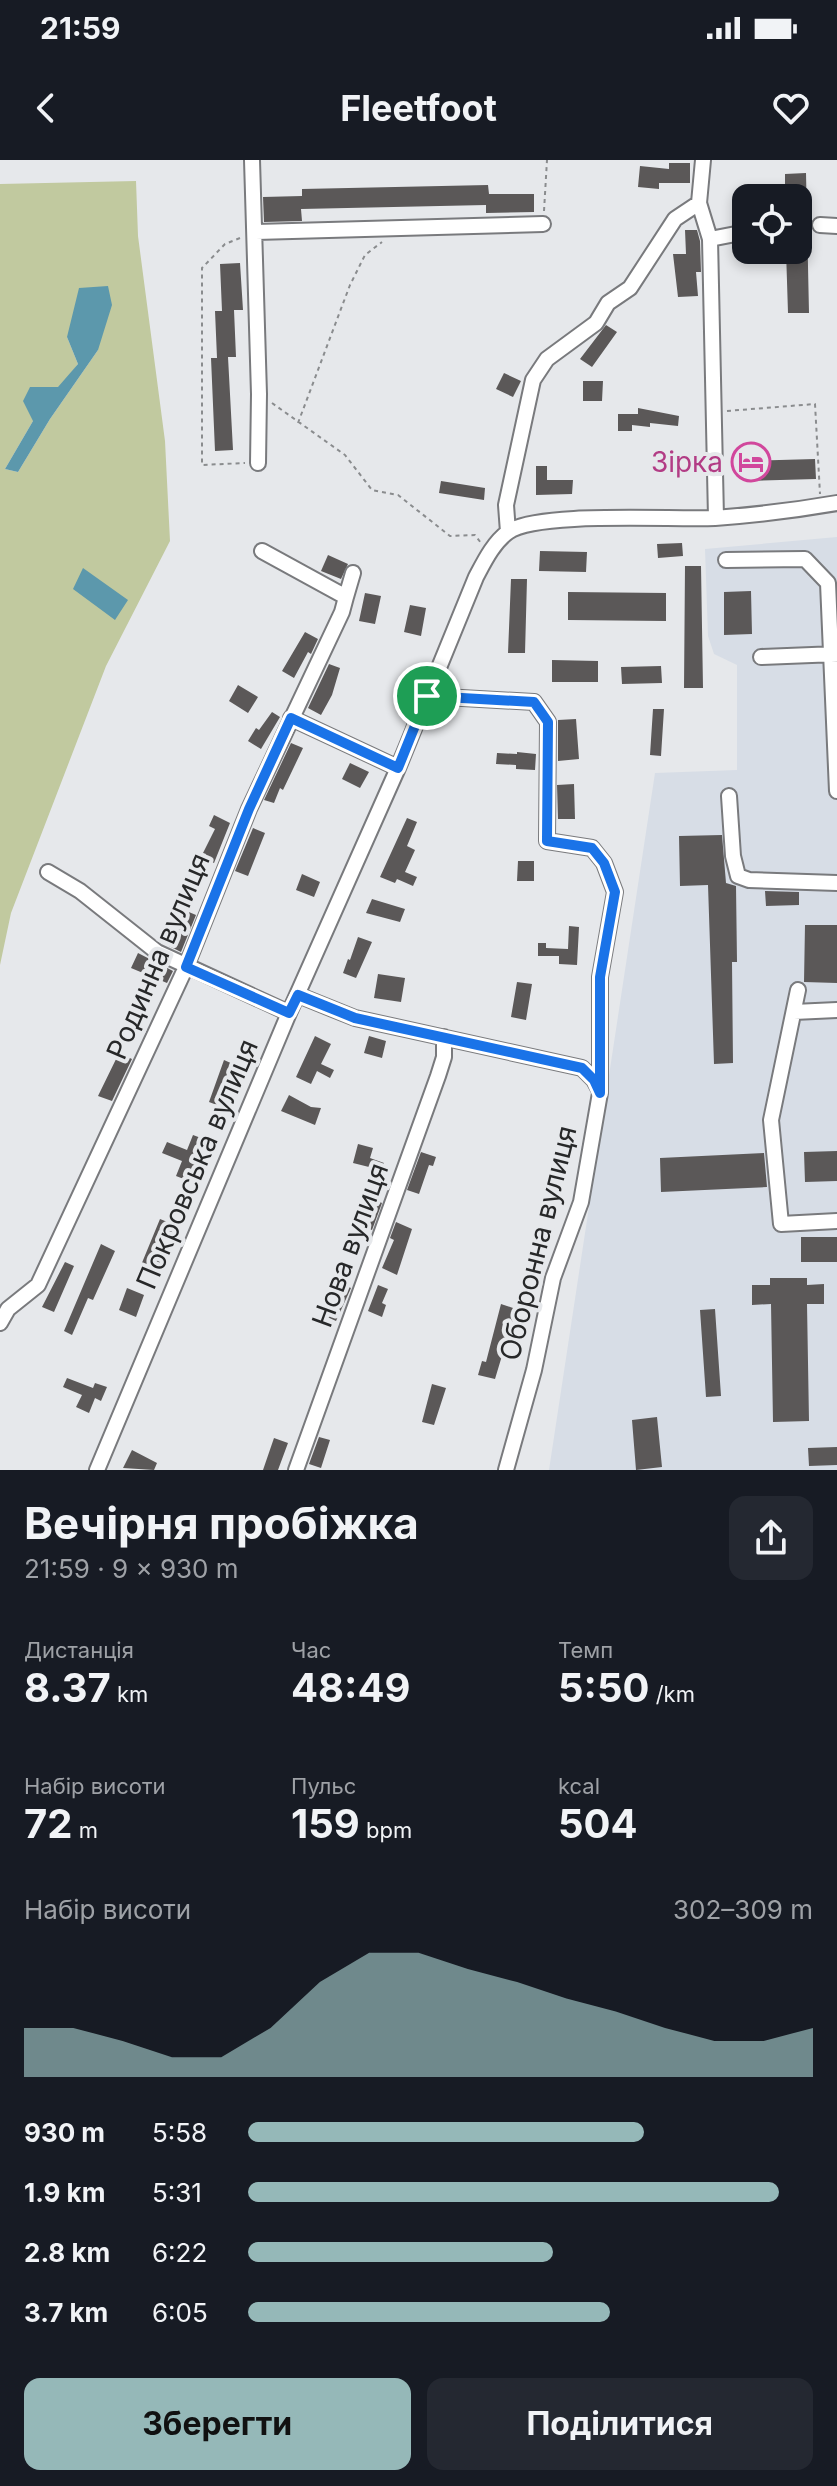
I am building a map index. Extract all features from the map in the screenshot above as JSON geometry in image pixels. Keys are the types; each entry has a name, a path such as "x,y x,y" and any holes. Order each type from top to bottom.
{"street":[{"path":"252,160 256,232 258,463"},
{"path":"703,160 699,203 710,239 716,518"},
{"path":"699,203 675,219 630,288 608,303 596,323 547,359 533,380 506,505 508,532 524,525 561,520 716,518 837,503"},
{"path":"256,232 543,224"},
{"path":"820,225 837,226"},
{"path":"710,239 732,235"},
{"name":"Покровська вулиця","path":"97,1470 289,1013 398,768 476,577 488,554 508,532"},
{"path":"262,551 346,597"},
{"path":"726,560 805,559 828,583 834,654 837,791"},
{"name":"Родинна вулиця","path":"0,1323 8,1309 38,1285 186,967 249,809 342,612 353,573"},
{"path":"761,657 834,654"},
{"name":"Оборонна вулиця","path":"427,696 534,702 548,722 547,841 592,848 604,863 615,892 600,977 600,1093 581,1202 553,1278 534,1370 506,1470"},
{"path":"291,718 398,768"},
{"path":"729,796 733,856 738,876 749,880 837,883"},
{"path":"48,872 80,891 157,952 289,1013"},
{"path":"798,990 771,1120 781,1224 837,1221"},
{"path":"298,995 355,1018 582,1068 594,1080 600,1093"},
{"path":"794,1012 837,1010"},
{"name":"Нова вулиця","path":"296,1470 438,1076 444,1057 444,1037"}],"path":[{"path":"543,224 547,160"},
{"path":"256,232 225,244 202,268 202,465 258,463"},
{"path":"298,423 350,285 365,255 387,238"},
{"path":"259,394 345,455 372,490 398,495 450,536 475,535 488,554"},
{"path":"714,412 815,404 821,506"}],"shaded area":[{"path":"837,537 837,1470 549,1470 655,773 737,770 737,665 714,654 708,636 705,549"}],"green space":[{"path":"136,181 138,236 165,441 170,541 106,666 11,913 0,965 0,184","holes":["67,337 98,350 18,472 5,469 33,421 78,364"]}],"water":[{"path":"108,286 112,305 98,350 18,472 5,469 33,421 23,401 30,387 58,387 78,364 67,337 79,288"},
{"path":"83,568 128,600 115,620 73,589"}],"building":[{"path":"669,163 690,163 690,183 659,183 659,189 638,187 640,166 669,169"},
{"path":"806,173 806,184 785,184 785,174"},
{"path":"488,185 489,194 534,194 534,212 486,213 486,205 301,209 302,221 264,222 263,197 302,196 302,189"},
{"path":"685,230 697,230 701,272 696,272 698,296 678,297 673,254 686,254"},
{"path":"240,263 243,310 234,310 236,357 228,357 233,450 215,451 211,358 217,358 215,311 222,311 220,264"},
{"path":"786,264 808,264 809,313 788,313"},
{"path":"606,325 617,332 592,367 580,359"},
{"path":"504,373 521,381 513,397 496,389"},
{"path":"583,381 603,381 602,401 583,401"},
{"path":"638,408 679,416 678,426 650,423 650,427 632,425 632,431 618,431 618,414 638,414"},
{"path":"815,459 816,479 744,481 743,461"},
{"path":"536,466 547,466 547,480 573,480 572,494 536,495"},
{"path":"441,481 485,488 484,500 439,493"},
{"path":"682,543 683,556 658,558 657,544"},
{"path":"540,551 587,552 586,572 539,571"},
{"path":"328,555 348,564 341,579 321,571"},
{"path":"685,566 701,566 703,688 684,688"},
{"path":"511,579 527,579 525,653 508,653"},
{"path":"751,591 752,634 724,635 724,592"},
{"path":"568,592 666,593 666,621 568,620"},
{"path":"365,593 381,596 375,624 359,621"},
{"path":"410,605 426,608 421,636 404,632"},
{"path":"305,632 318,639 294,678 282,671"},
{"path":"552,660 598,661 598,682 552,682"},
{"path":"329,664 340,668 332,695 321,715 308,708"},
{"path":"661,666 662,683 622,684 621,667"},
{"path":"238,685 258,697 248,713 229,701"},
{"path":"653,709 664,709 661,756 650,755"},
{"path":"272,712 280,717 261,749 248,741"},
{"path":"576,719 579,759 558,761 558,720"},
{"path":"291,743 303,748 274,803 264,800"},
{"path":"497,753 536,754 535,770 496,764"},
{"path":"350,763 369,772 360,788 342,779"},
{"path":"574,784 575,819 558,819 557,785"},
{"path":"214,815 230,823 214,863 204,858 206,854 203,853 215,829 209,826"},
{"path":"407,818 417,822 407,846 415,850 405,872 417,877 413,886 397,879 395,883 380,877"},
{"path":"253,828 265,833 248,876 235,871"},
{"path":"722,835 726,883 736,886 737,962 732,962 733,1063 714,1064 708,885 680,886 679,836"},
{"path":"518,861 534,861 534,881 517,881"},
{"path":"302,874 320,882 314,897 296,890"},
{"path":"765,891 799,892 799,905 766,906"},
{"path":"372,899 405,909 400,922 366,913"},
{"path":"184,910 196,915 181,952 169,946 180,926"},
{"path":"805,925 837,925 837,983 804,982"},
{"path":"569,926 579,927 577,965 559,964 559,956 538,956 538,943 546,943 546,948 568,949"},
{"path":"358,937 372,942 356,978 343,973"},
{"path":"138,953 173,971 167,983 131,968"},
{"path":"378,974 405,978 401,1002 374,998"},
{"path":"517,982 532,984 526,1020 511,1017"},
{"path":"315,1036 331,1044 321,1064 334,1070 330,1078 317,1071 311,1084 296,1077"},
{"path":"369,1036 386,1041 382,1058 364,1053"},
{"path":"119,1053 132,1059 112,1101 98,1096"},
{"path":"224,1060 244,1069 225,1108 209,1102"},
{"path":"289,1095 311,1107 321,1108 315,1125 281,1111"},
{"path":"193,1135 209,1141 202,1159 198,1157 189,1181 176,1176 182,1161 162,1153 167,1142 187,1150"},
{"path":"358,1144 373,1148 370,1158 384,1163 380,1173 353,1163"},
{"path":"837,1151 837,1181 805,1182 804,1152"},
{"path":"421,1152 436,1157 433,1166 429,1165 419,1194 407,1190"},
{"path":"764,1153 767,1187 661,1192 660,1158"},
{"path":"372,1180 384,1186 378,1201 382,1203 372,1230 358,1224"},
{"path":"160,1219 175,1225 157,1277 139,1270"},
{"path":"396,1222 412,1229 397,1275 382,1268 394,1240 390,1238"},
{"path":"801,1237 837,1237 837,1262 801,1262"},
{"path":"101,1244 115,1251 93,1300 88,1298 72,1335 64,1331"},
{"path":"65,1262 74,1266 54,1312 42,1307"},
{"path":"770,1278 807,1278 807,1285 824,1284 824,1304 807,1304 809,1421 773,1422 771,1304 752,1305 752,1285 770,1285"},
{"path":"342,1284 351,1288 336,1321 323,1315 329,1300 334,1302"},
{"path":"378,1285 388,1289 382,1303 386,1305 382,1317 368,1311"},
{"path":"127,1288 144,1295 136,1317 119,1310"},
{"path":"501,1304 516,1309 495,1379 478,1375 482,1361 486,1362"},
{"path":"715,1309 721,1396 706,1397 700,1310"},
{"path":"67,1378 93,1388 95,1383 107,1387 101,1401 95,1398 89,1413 76,1407 82,1395 63,1387"},
{"path":"432,1384 446,1388 434,1425 422,1422"},
{"path":"657,1417 662,1467 636,1470 632,1420"},
{"path":"319,1437 330,1440 321,1468 309,1464"},
{"path":"274,1438 288,1443 278,1470 263,1470"},
{"path":"837,1447 837,1465 809,1466 808,1448"},
{"path":"132,1450 157,1463 154,1470 123,1468"}],"place":[{"name":"Зірка","path":"751,462"}],"route":[{"path":"427,696 534,702 548,722 547,841 592,848 604,863 615,892 600,977 600,1093 594,1080 582,1068 355,1018 298,995 289,1013 186,967 249,809 291,718 398,768 427,696"}]}
